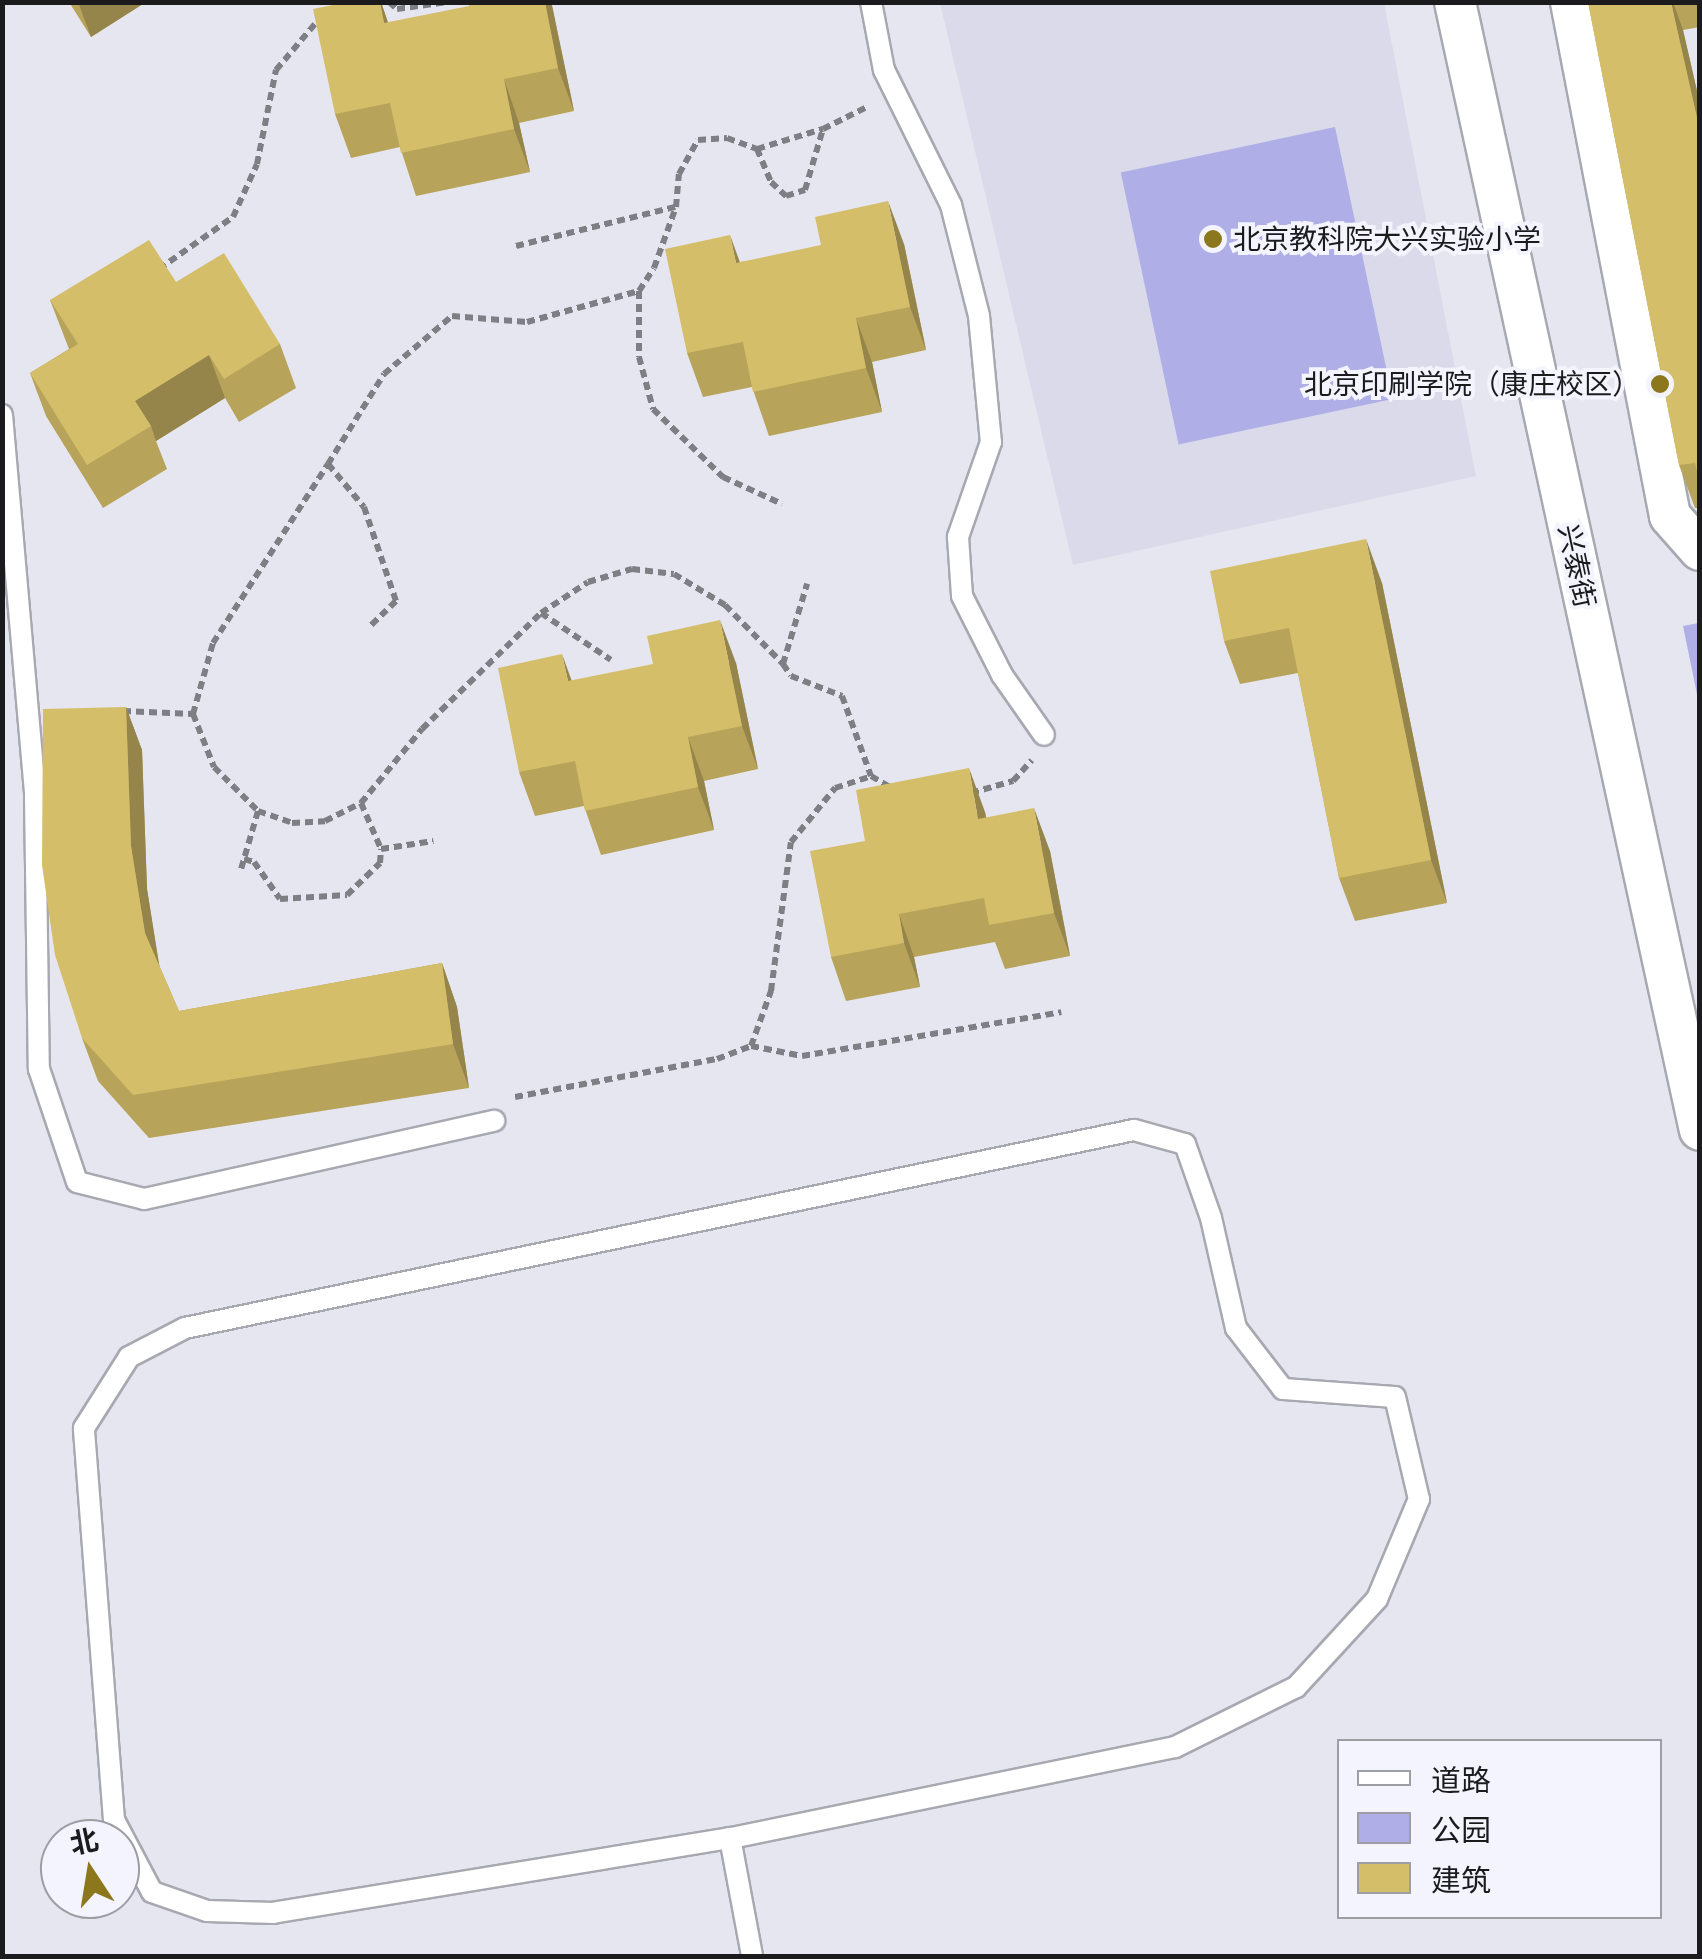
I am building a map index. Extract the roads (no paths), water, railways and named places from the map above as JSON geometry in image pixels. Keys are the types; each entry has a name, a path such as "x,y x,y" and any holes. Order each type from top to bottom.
{"street":[{"name":"兴泰街","path":"1455,2 1700,1130"},
{"path":"1571,2 1670,516 1700,550"}],"lane":[{"path":"871,2 895,92 951,204 979,316 991,442 958,537 962,596 1002,675 1044,735"},
{"path":"2,415 34,796 39,1069 77,1182 144,1198 494,1121"},
{"path":"1134,1130 1185,1144 1211,1218 1236,1328 1283,1389 1394,1397 1419,1499 1377,1599 1296,1687 1175,1746 730,1838 274,1914 207,1911 152,1892 114,1820 84,1428 129,1357 185,1328 1134,1130"},
{"path":"730,1838 752,1956"}],"place":[{"name":"北京教科院大兴实验小学","path":"1213,239"},
{"name":"北京印刷学院（康庄校区）","path":"1660,384"}]}
